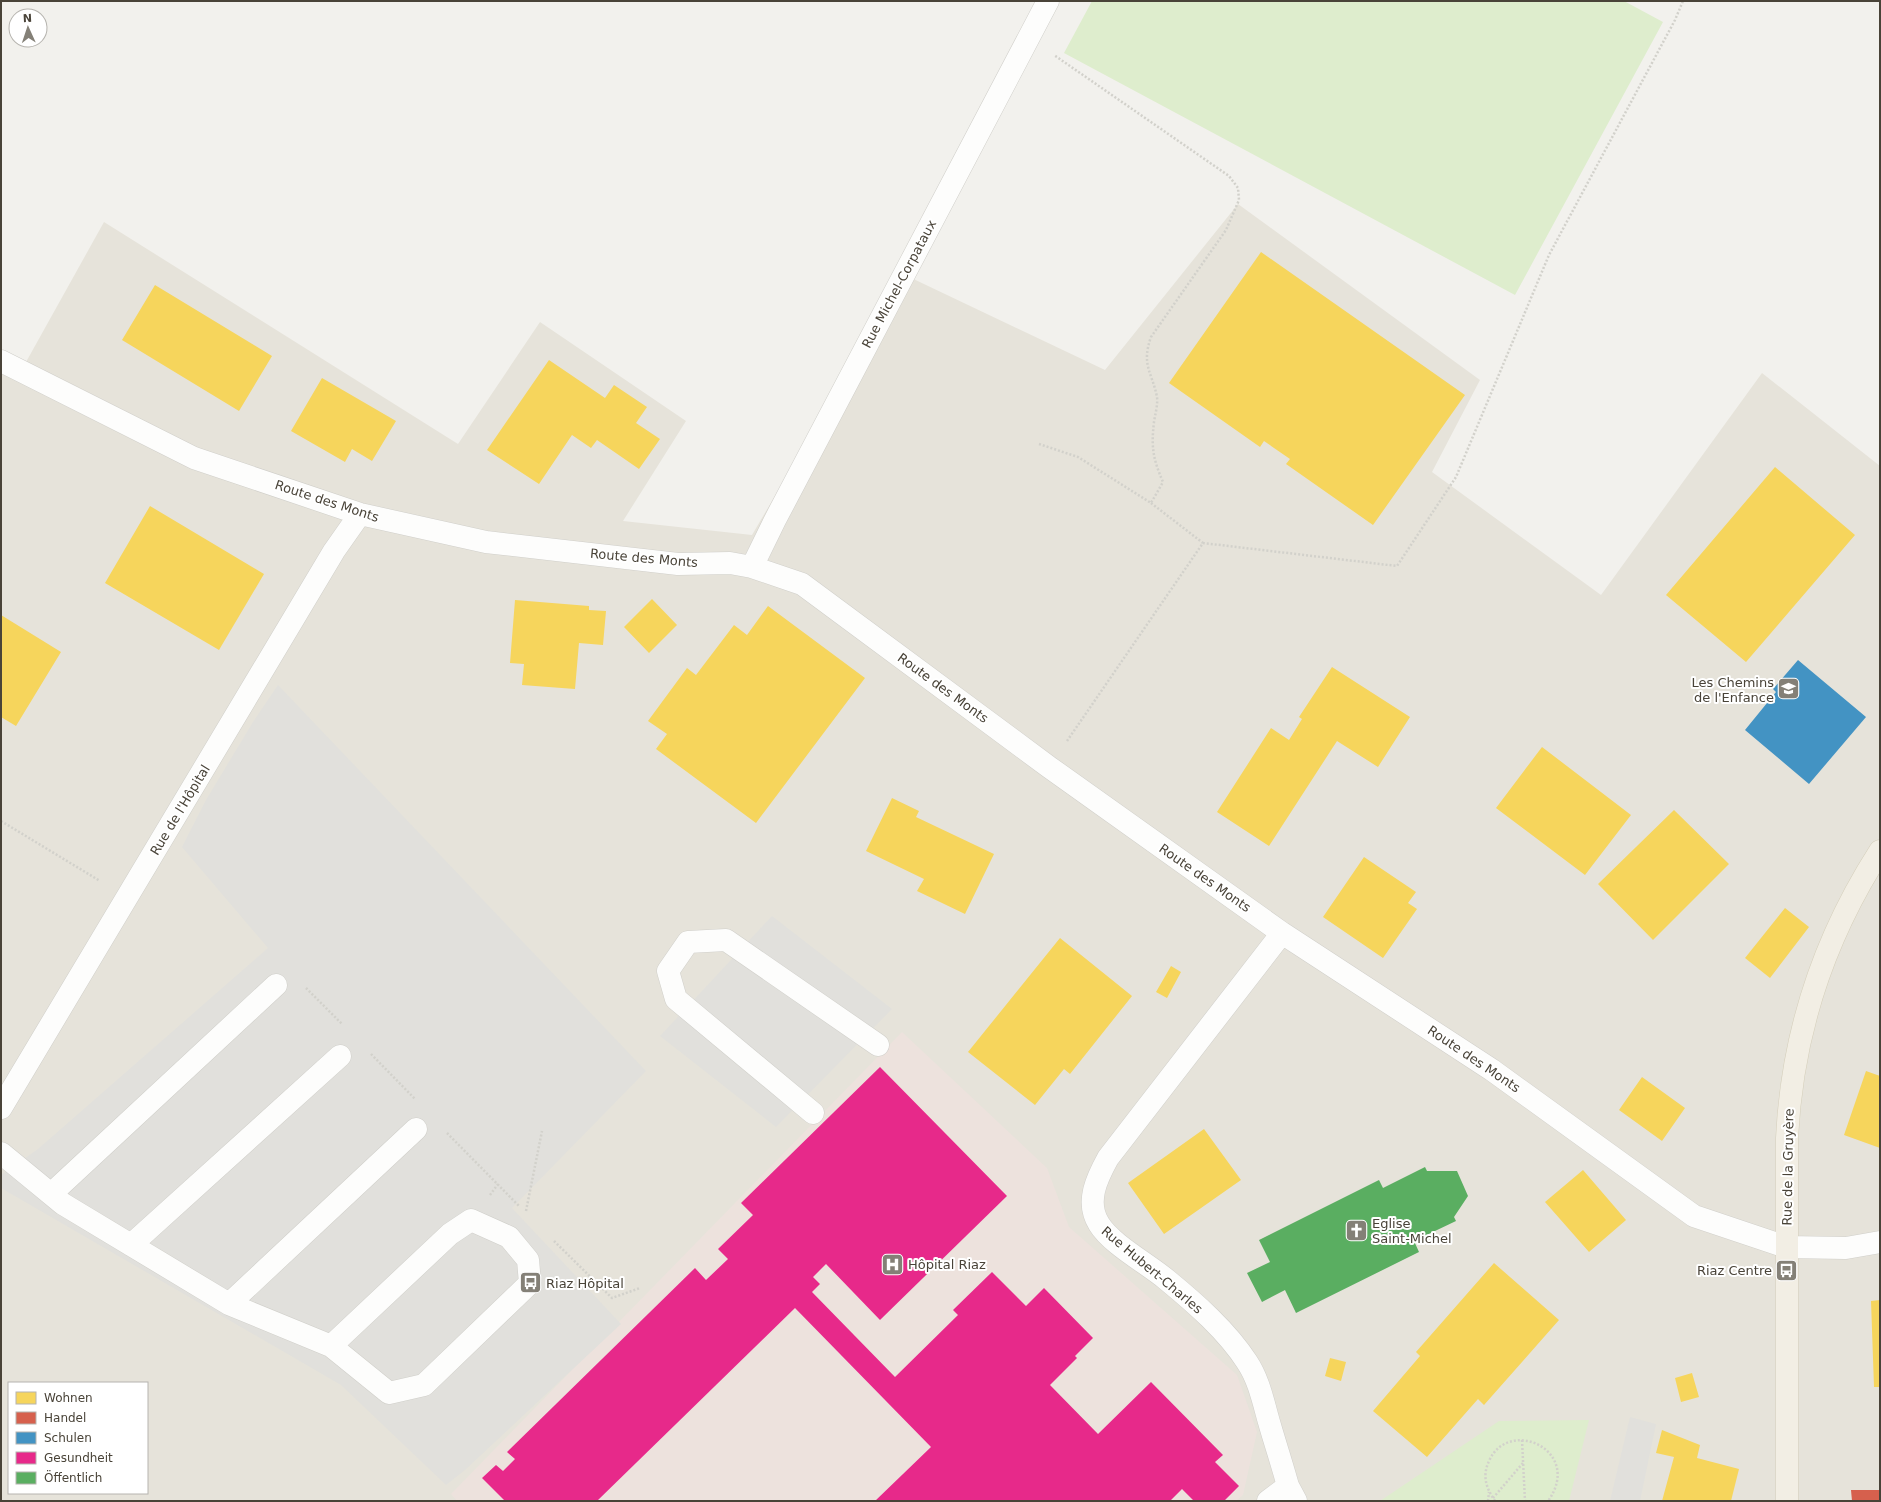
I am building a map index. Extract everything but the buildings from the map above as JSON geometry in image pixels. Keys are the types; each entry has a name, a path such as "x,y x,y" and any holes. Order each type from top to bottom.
{"main road":[{"name":"Rue de la Gruyère","path":"1787,1501 1786,1247 1788,1111 1801,1034 1811,996 1838,926 1880,851"}],"street":[{"name":"Rue Michel-Corpataux","path":"752,567 775,520 1048,1"},
{"name":"Route des Monts","path":"1,361 194,458 360,514 486,542 678,564 730,563 752,567 802,584 1049,767 1282,933 1492,1070 1694,1216 1786,1247 1846,1248 1880,1242"},
{"name":"Rue de l'Hôpital","path":"1,1108 334,551 360,514"},
{"name":"Rue Hubert-Charles","path":"1282,933 1108,1158 1094,1188 1093,1201 1098,1224 1111,1238 1167,1280 1188,1299 1214,1323 1248,1362 1259,1386 1292,1493"},
{"path":"813,1113 676,999 668,971 688,942 726,940 878,1045"},
{"path":"51,1194 276,985"},
{"path":"131,1245 340,1056"},
{"path":"229,1304 416,1129"},
{"path":"1,1153 63,1204 229,1304 331,1346 389,1393 424,1385 530,1283 528,1260 509,1237 471,1220 450,1234 331,1346"},
{"path":"1268,1501 1292,1493"}],"path":[{"path":"1039,444 1078,457 1151,503 1203,543 1397,566 1456,476 1549,255 1675,20 1683,1"},
{"path":"1029,37 1229,176 1238,188 1239,200 1226,230 1151,337 1147,349 1147,369 1157,398 1151,442 1154,462 1163,482 1151,503"},
{"path":"1049,767 1203,543"},
{"path":"1,821 127,898"},
{"path":"276,985 298,979 346,1028"},
{"path":"367,1050 420,1105"},
{"path":"442,1127 526,1213 542,1131"},
{"path":"553,1240 612,1298 640,1288"},
{"path":"1522,1440 1525,1501"},
{"path":"1524,1463 1494,1500 1489,1492 1485,1480 1486,1468 1491,1456 1499,1447 1510,1442 1522,1440 1534,1442 1545,1449 1553,1458 1558,1468 1558,1480 1555,1492 1548,1501"},
{"path":"1488,1501 1489,1492"}],"shaded area":[{"path":"1238,204 1480,380 1432,472 1601,595 1762,373 1880,466 1880,1501 1,1501 1,361 21,371 104,222 458,444 540,322 686,421 623,521 752,535 905,275 1105,370"},
{"path":"278,685 646,1071 512,1208 621,1324 465,1470 446,1485 341,1385 1,1188 1,1175 38,1149 268,948 182,847 206,800 253,722"},
{"path":"772,916 892,1009 776,1127 660,1036"},
{"name":"Hôpital Riaz","path":"902,1032 1047,1168 1069,1227 1237,1375 1257,1432 1243,1495 1236,1501 457,1501 451,1494"},
{"path":"1630,1417 1656,1424 1640,1501 1610,1501"}],"green space":[{"path":"1092,1 1624,1 1663,22 1515,295 1064,53"},
{"path":"1589,1420 1569,1501 1380,1501 1499,1421"}],"place":[{"name":"Les Chemins de l'Enfance","path":"1789,689"},
{"name":"Eglise Saint-Michel","path":"1357,1230"},
{"name":"Hôpital Riaz","path":"893,1264"},
{"name":"Riaz Centre","path":"1787,1270"},
{"name":"Riaz Hôpital","path":"530,1283"}]}
